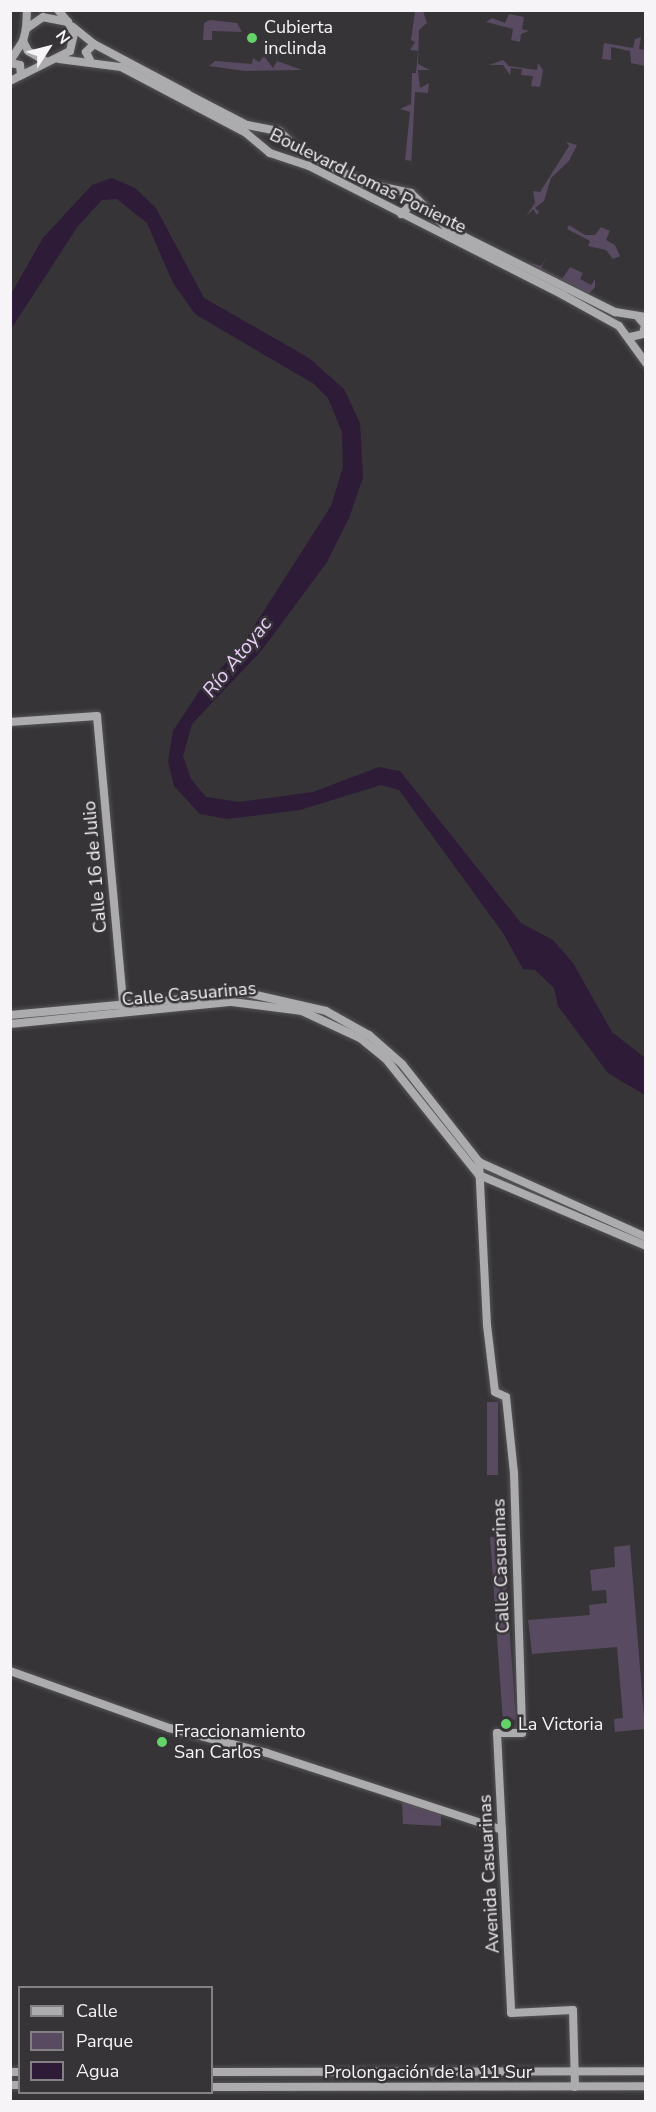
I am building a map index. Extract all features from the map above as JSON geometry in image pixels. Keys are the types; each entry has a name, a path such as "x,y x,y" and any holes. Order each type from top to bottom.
{"street":[{"path":"21,75 21,65 10,62 23,41 27,10"},
{"name":"Boulevard Lomas Poniente","path":"58,10 70,24 94,44 189,98 246,133 259,145 401,214 610,321 630,337 645,363"},
{"path":"10,81 45,61 59,59 72,48 70,24 43,17 26,29"},
{"path":"23,41 32,56 45,61"},
{"path":"90,60 86,52 94,44"},
{"name":"Boulevard Lomas Poniente","path":"59,59 90,60 121,67 266,130 279,131 291,142 364,183 398,191 417,199 447,228 615,312 642,318"},
{"path":"259,145 260,135 266,130"},
{"path":"281,157 290,152 291,142"},
{"path":"389,208 390,196 398,191"},
{"path":"401,214 417,199"},
{"path":"630,337 643,334 645,325 642,318"},
{"name":"Calle 16 de Julio","path":"10,722 97,716 124,1015"},
{"name":"Calle Casuarinas","path":"10,1015 247,993 326,1011 391,1053 479,1162 589,1209 645,1238"},
{"name":"Calle Casuarinas","path":"10,1024 255,1002 322,1018 386,1059 479,1175 645,1246"},
{"path":"479,1162 479,1175"},
{"name":"Calle Casuarinas","path":"479,1175 495,1392 506,1397 514,1473 522,1733 497,1733"},
{"path":"10,1671 169,1728 267,1753 502,1830"},
{"name":"Avenida Casuarinas","path":"497,1733 511,2013 573,2010 577,2070"},
{"path":"577,2070 577,2087"},
{"name":"Prolongación de la 11 Sur","path":"213,2072 645,2071"},
{"name":"Prolongación de la 11 Sur","path":"213,2087 645,2086"}],"green space":[{"path":"415,11 423,11 427,23 419,30 418,64 430,70 418,70 420,88 429,83 428,93 415,92 411,169 411,161 405,160 410,112 400,109 411,104 412,73 416,73 418,51 410,50 415,42 411,40"},
{"path":"509,14 524,17 522,29 529,31 521,34 520,42 511,40 513,29 486,22 492,18 505,23"},
{"path":"210,20 237,23 242,32 212,31 212,40 203,40 204,23"},
{"path":"641,37 639,49 645,50 645,66 631,63 630,51 611,47 611,60 602,59 604,43 633,48 635,39"},
{"path":"264,56 273,68 277,61 302,70 245,71 209,66 215,61 252,64 253,58 259,62"},
{"path":"503,60 509,66 537,70 538,63 543,70 540,87 531,86 533,76 521,75 522,69 511,68 510,75 503,65 489,65"},
{"path":"566,142 577,145 569,161 551,178 544,201 535,208 539,212 537,215 533,209 526,216 535,203 533,191 540,192 569,146"},
{"path":"569,225 585,235 595,235 601,227 610,231 606,240 615,245 620,256 613,259 606,250 588,246 590,241 567,229"},
{"path":"547,257 541,268 562,279 570,267 583,273 580,279 591,285 595,279 595,287 589,294 526,262 541,266"},
{"path":"487,1402 498,1402 498,1475 487,1475"},
{"path":"503,1536 516,1720 503,1720 490,1537"},
{"path":"630,1545 645,1729 615,1732 614,1719 623,1718 617,1647 532,1654 528,1620 590,1615 589,1605 607,1603 606,1590 592,1591 590,1570 615,1567 614,1547"},
{"path":"402,1800 441,1814 441,1826 403,1824"}],"water":[{"name":"Río Atoyac","path":"112,178 135,188 156,208 204,298 309,358 344,389 360,423 363,478 349,518 327,562 262,650 192,724 183,756 191,779 206,797 239,802 313,792 379,767 400,771 521,923 553,940 573,963 612,1032 645,1058 645,1095 608,1073 558,1006 554,988 535,970 523,969 503,933 399,790 381,785 300,810 227,819 200,814 174,786 168,761 173,731 200,690 240,648 331,506 343,467 342,432 328,398 314,384 195,314 173,283 147,223 117,199 102,200 78,226 11,329 11,294 43,238 92,185"}],"place":[{"name":"Cubierta inclinda","path":"252,38"},
{"name":"La Victoria","path":"506,1724"},
{"name":"Fraccionamiento San Carlos","path":"162,1742"}]}
